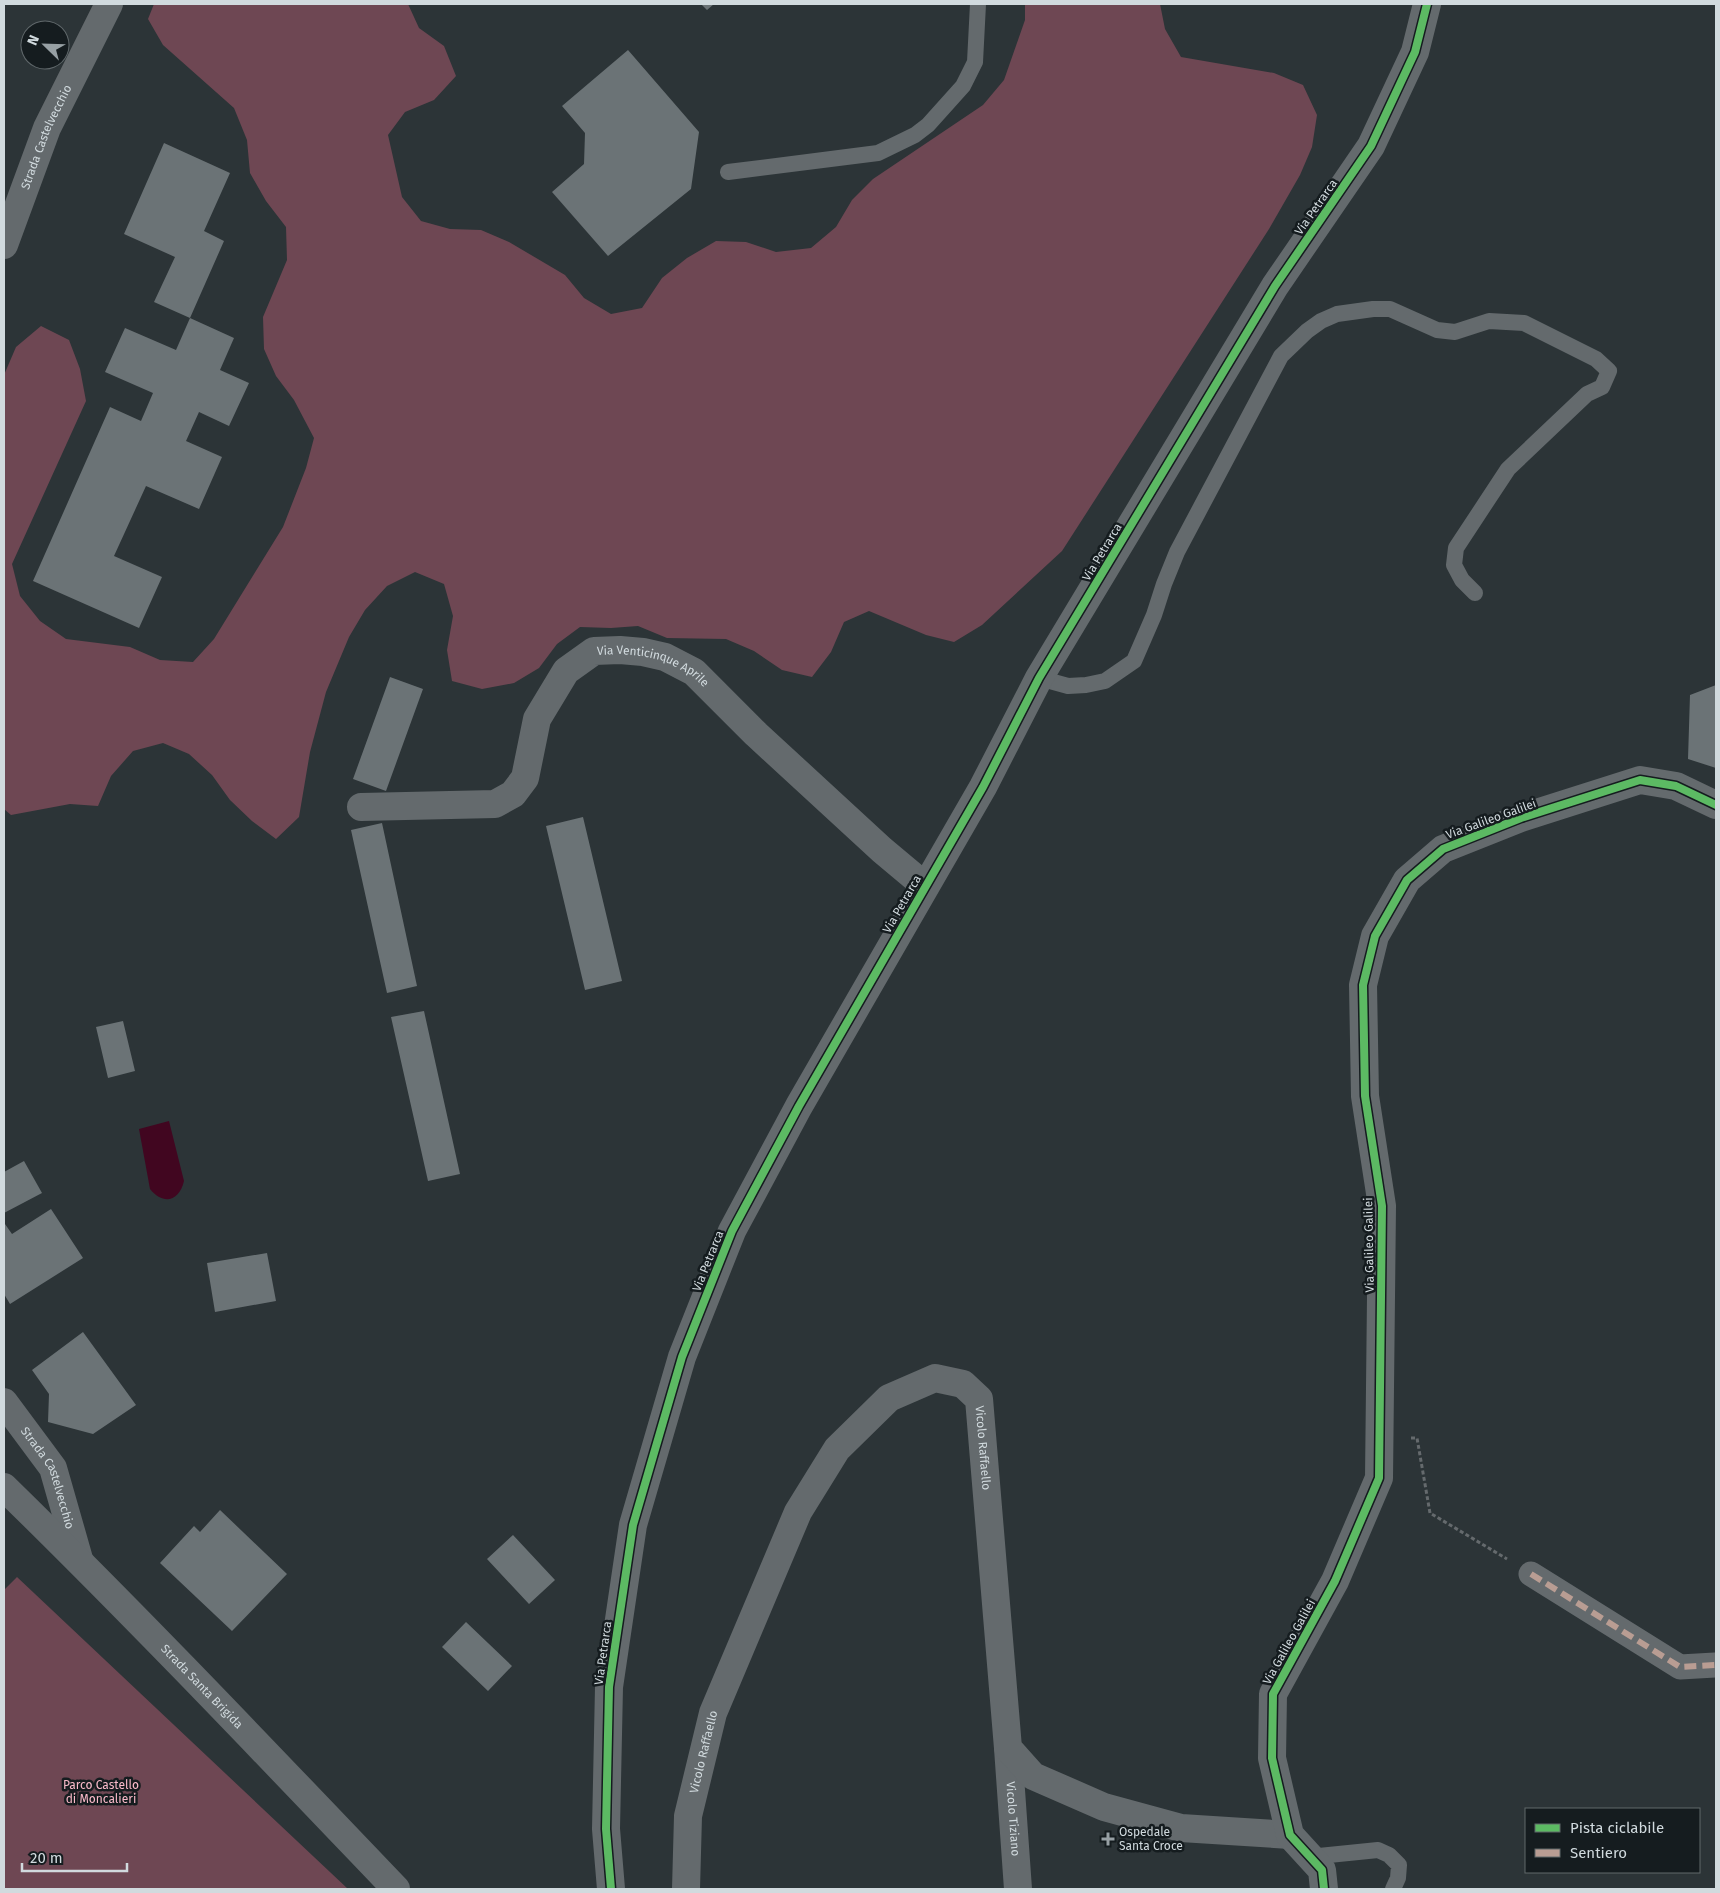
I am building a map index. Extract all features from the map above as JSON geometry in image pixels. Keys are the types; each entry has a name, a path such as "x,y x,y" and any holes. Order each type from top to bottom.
{"street":[{"name":"Strada Castelvecchio","path":"4,245 47,128 109,4"},
{"name":"Via Petrarca","path":"611,1889 606,1829 609,1686 633,1525 682,1357 732,1231 799,1106 983,786 1040,678 1275,286 1371,146 1415,52 1427,4"},
{"name":"Via Venticinque Aprile","path":"361,807 495,804 513,794 525,778 537,720 566,670 594,651 620,650 643,652 666,657 694,672 756,734 882,850 925,886"},
{"name":"Via Galileo Galilei","path":"1324,1889 1322,1870 1290,1835 1272,1758 1273,1694 1335,1581 1379,1478 1382,1206 1365,1096 1363,985 1375,936 1407,880 1443,849 1522,818 1640,780 1676,786 1716,805"},
{"name":"Vicolo Raffaello","path":"686,1889 688,1816 713,1713 798,1512 836,1449 889,1398 935,1378 963,1384 979,1399 1008,1748"},
{"name":"Strada Castelvecchio","path":"4,1402 53,1468 80,1561"},
{"name":"Strada Santa Brigida","path":"4,1487 80,1561 220,1704 396,1889"},
{"path":"1531,1574 1680,1667 1715,1665"},
{"path":"1008,1748 1033,1776 1104,1806 1181,1828 1290,1835"},
{"name":"Vicolo Tiziano","path":"1008,1748 1018,1889"}],"lane":[{"path":"728,172 878,153 915,135 928,125 963,86 975,62 978,4"},
{"path":"1040,678 1068,686 1086,685 1105,681 1134,661 1154,615 1177,552 1281,356 1307,331 1337,314 1373,309 1390,309 1437,330 1455,332 1489,321 1524,323 1596,359 1609,371 1602,387 1587,394 1508,469 1456,548 1454,565 1462,580 1475,593"},
{"path":"1309,1857 1378,1850 1389,1855 1399,1865 1398,1878 1393,1889"}],"path":[{"path":"1380,1436 1417,1438 1430,1513 1531,1574"}],"green space":[{"path":"154,4 408,4 419,28 444,46 456,76 434,100 405,112 388,135 402,197 421,221 450,229 481,230 509,242 565,275 584,298 611,314 642,308 662,278 687,258 716,241 746,242 776,252 811,248 836,227 852,200 873,179 983,105 1004,80 1025,20 1025,4 1160,4 1165,29 1181,57 1274,73 1303,85 1317,115 1312,147 1300,175 1269,229 1062,551 982,625 954,642 926,635 869,611 844,622 831,652 812,677 782,670 754,651 726,639 667,638 638,626 611,628 580,627 557,644 539,668 514,683 482,689 452,681 447,650 453,616 444,584 415,572 387,586 365,610 349,637 326,692 310,752 299,817 276,839 252,821 230,800 212,775 189,754 163,743 133,751 111,776 98,806 70,804 11,815 4,809 4,375 16,347 41,326 69,340 80,369 86,401 12,564 20,596 40,621 66,639 130,647 160,660 193,662 214,639 283,527 306,468 314,438 294,400 276,376 264,349 263,317 287,260 286,227 266,201 250,173 247,140 234,108 163,45 148,19"},
{"name":"Parco Castello di Moncalieri","path":"17,1577 348,1889 4,1889 4,1590"}],"shaded area":[{"path":"169,1121 184,1181 182,1188 174,1197 165,1199 150,1189 139,1129"}],"building":[{"path":"701,4 714,4 707,10"},
{"path":"628,50 699,132 691,189 608,256 552,192 584,164 585,133 562,106"},
{"path":"164,143 230,173 204,231 224,241 190,318 154,302 175,257 124,234"},
{"path":"190,318 234,338 220,370 249,383 229,426 199,412 186,441 222,457 199,509 146,486 114,556 162,577 139,628 33,581 110,407 141,421 153,393 105,372 125,328 176,350"},
{"path":"390,677 423,689 386,791 353,779"},
{"path":"1716,685 1716,768 1688,759 1690,695"},
{"path":"583,817 622,981 585,990 546,826"},
{"path":"382,823 417,986 387,993 351,830"},
{"path":"424,1011 460,1174 428,1181 391,1017"},
{"path":"123,1021 135,1071 108,1078 96,1027"},
{"path":"24,1161 42,1193 4,1213 4,1172"},
{"path":"51,1209 83,1258 10,1304 4,1294 4,1225 12,1234"},
{"path":"267,1253 276,1301 215,1312 207,1263"},
{"path":"83,1332 136,1405 93,1434 48,1422 49,1394 32,1370"},
{"path":"220,1510 287,1574 232,1631 160,1563 194,1526 200,1532"},
{"path":"513,1535 555,1580 529,1604 487,1559"},
{"path":"466,1622 512,1666 488,1691 442,1647"}],"marked path":[{"path":"1531,1574 1680,1667 1715,1665"}],"cycle path":[{"path":"611,1889 606,1829 609,1687 633,1525 682,1357 732,1231 799,1106 983,787 1039,678 1275,286 1371,146 1415,52 1427,4"},
{"path":"1324,1889 1322,1870 1290,1835 1272,1758 1273,1694 1335,1581 1379,1478 1382,1206 1365,1096 1363,985 1375,936 1407,880 1443,849 1521,818 1640,780 1676,786 1716,805"}],"place":[{"name":"Ospedale Santa Croce","path":"1108,1839"}]}
